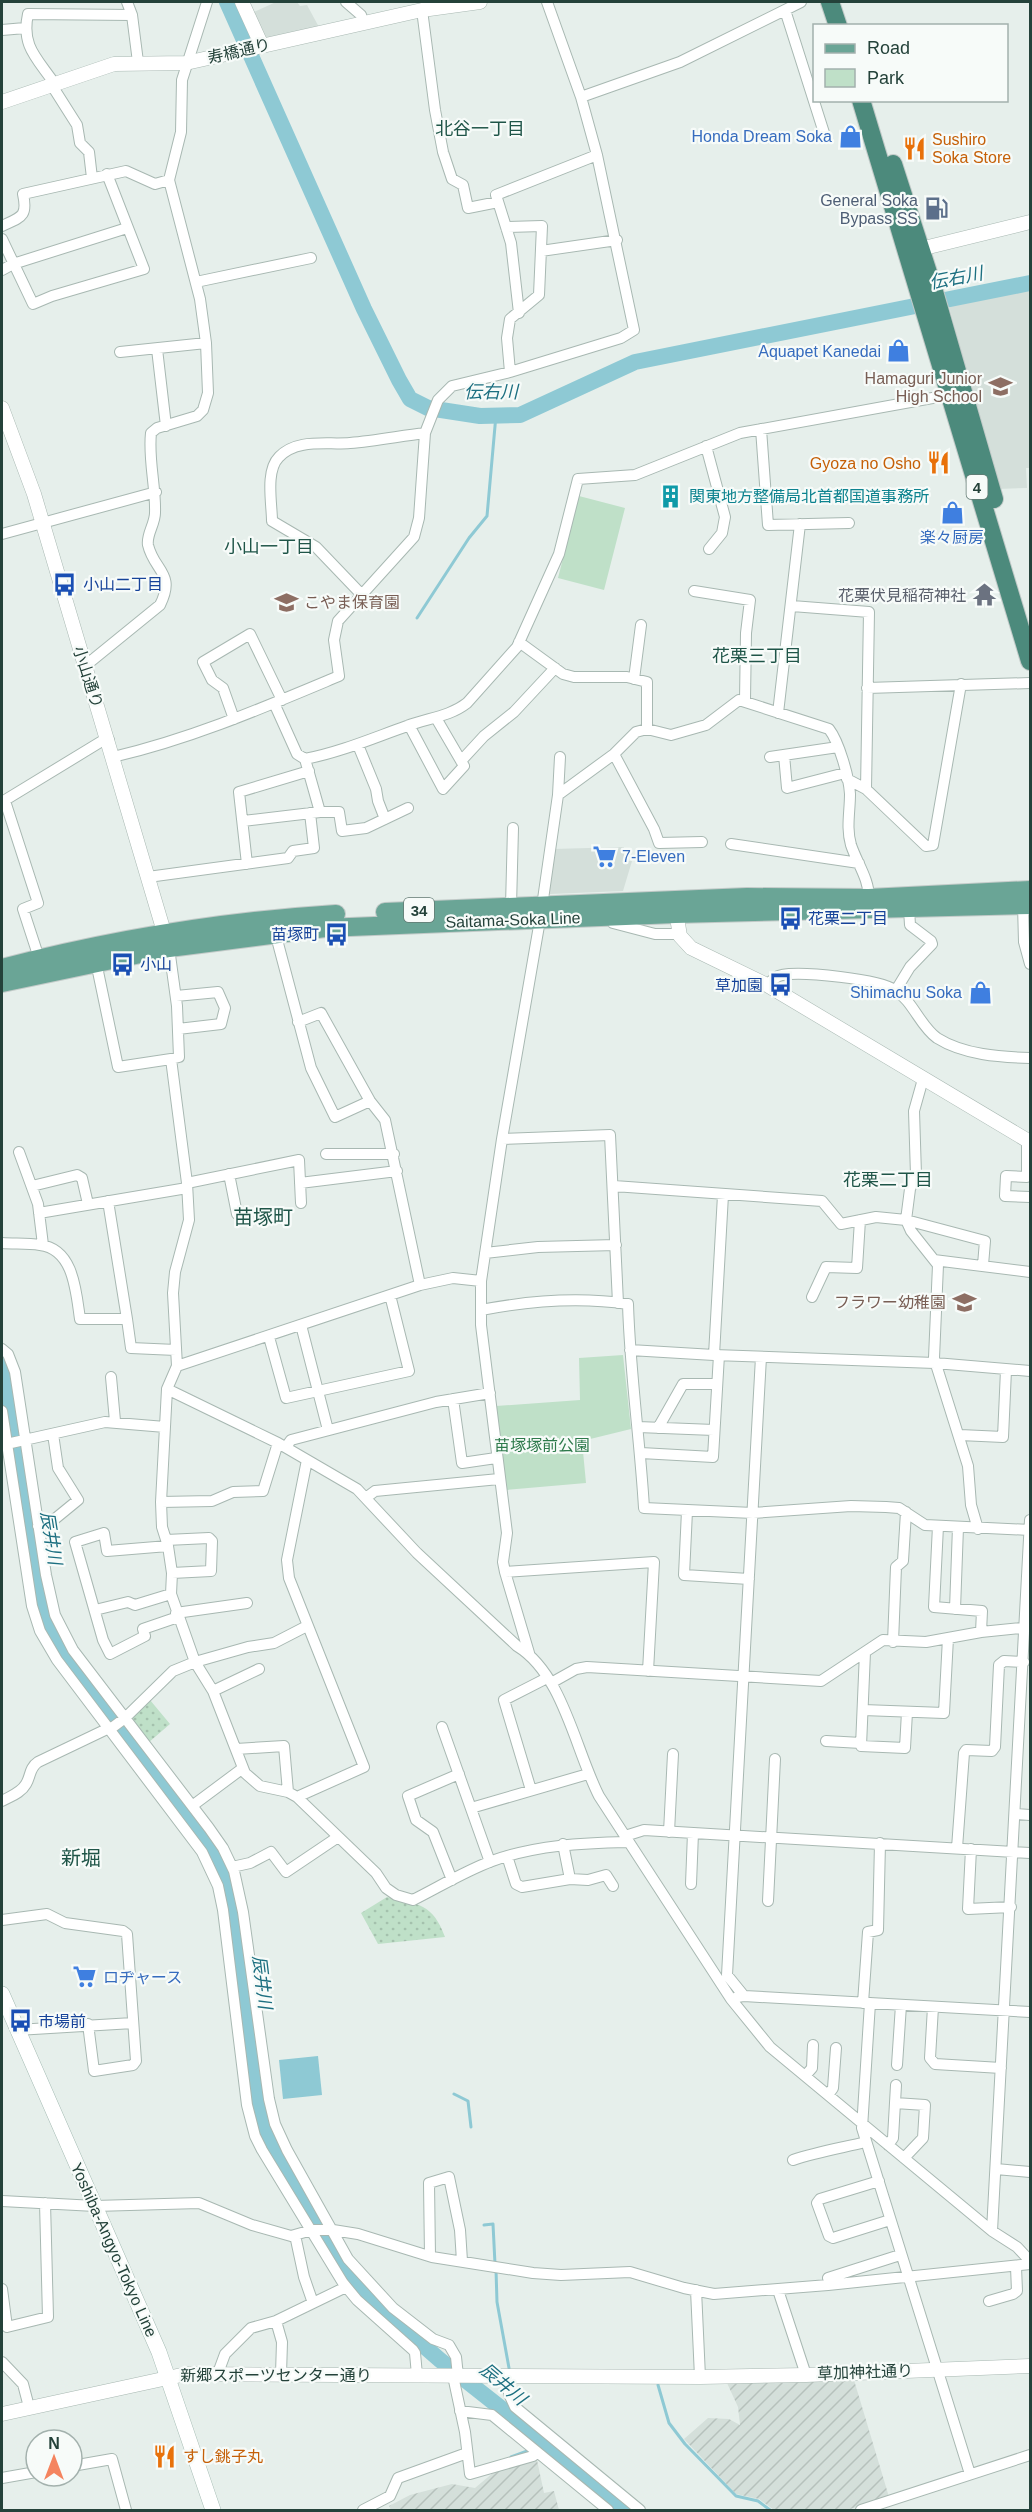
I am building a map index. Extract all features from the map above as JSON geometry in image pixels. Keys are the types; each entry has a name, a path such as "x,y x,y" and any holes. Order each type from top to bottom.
{"highway":[{"path":"830,2 837,24"},
{"path":"843,2 849,24"},
{"name":"4","path":"862,102 914,251"},
{"name":"4","path":"874,102 926,290 949,395 1030,661"},
{"name":"4","path":"931,311 1030,621"}],"main road":[{"name":"Saitama-Soka Line","path":"2,983 96,962 167,941 274,932 541,912 869,898 1028,900"},
{"name":"Saitama-Soka Line","path":"2,968 39,958 167,941 313,916 511,906 541,912 612,916 675,907 909,909 1028,900"},
{"name":"Yoshiba-Angyo-Tokyo Line","path":"2,1994 168,2376 213,2511"}],"street":[{"path":"128,2 132,15 138,62"},
{"path":"85,666 160,605 164,597 167,579 148,546 148,537 155,521 156,492 151,433 157,428 197,416 203,410 208,393 206,343 196,282 169,180 181,132 182,80 207,2"},
{"path":"242,2 260,46"},
{"path":"346,2 361,15 364,23"},
{"name":"寿橋通り","path":"2,102 114,64 186,63 422,10 480,2"},
{"path":"113,757 164,744 234,719 339,676 334,640 338,621 414,537 419,518 425,433 437,401 452,386 510,372 621,338 634,330 597,155 581,97 548,2"},
{"path":"581,97 680,62 801,2"},
{"path":"422,10 435,110 443,152 452,179 463,185 468,208 498,202"},
{"path":"785,10 813,98"},
{"path":"92,178 89,152 80,143 77,125 27,45 25,28 28,14 132,15"},
{"path":"2,30 25,28"},
{"path":"814,102 825,136"},
{"path":"519,313 512,243 496,195 597,155"},
{"path":"2,226 22,216 26,208 23,194 126,171 155,184 169,180"},
{"path":"2,239 33,304 52,296 144,269 108,174"},
{"path":"914,251 1030,222"},
{"path":"506,227 542,226 539,295 510,319 507,338 510,372"},
{"path":"2,270 13,264 127,228"},
{"path":"541,251 616,240"},
{"path":"196,282 311,258"},
{"path":"120,352 206,343"},
{"path":"157,349 166,426"},
{"path":"305,759 358,745 409,725 458,711 467,703 517,647 559,554 579,479 635,475 740,433 949,395"},
{"name":"小山通り","path":"2,408 5,424 21,457 109,740 167,941"},
{"path":"761,429 768,525 849,523"},
{"path":"361,594 316,548 272,521 272,472 278,458 293,448 303,445 349,443 425,433"},
{"path":"706,446 725,517 722,533 709,549"},
{"path":"2,534 156,492"},
{"path":"778,713 800,524"},
{"path":"694,591 750,600 746,633 745,700"},
{"path":"792,606 868,612 866,789"},
{"path":"634,679 641,625"},
{"path":"148,877 288,858 293,851 314,848 315,812 309,771 305,759 297,754 250,634 203,662 212,680 223,688 234,719"},
{"path":"519,642 563,674 574,677 604,676 647,682 647,729"},
{"path":"461,761 484,736 514,712 555,669"},
{"path":"867,688 1030,683"},
{"path":"784,755 787,788 846,776 866,789 926,846 933,845 961,684"},
{"path":"558,795 614,754 636,732 647,729 671,735 706,725 728,707 739,700 745,700 829,729 836,737 850,792 848,829 852,846 869,889 869,898"},
{"path":"409,725 443,789 464,766 435,718"},
{"path":"39,958 23,909 38,903 3,801 102,741 109,740"},
{"path":"358,745 376,789 385,819"},
{"path":"770,757 838,747"},
{"path":"614,754 654,829 659,843 702,842"},
{"path":"2,2201 95,2206 199,2203 258,2227 291,2236 310,2231 332,2230 358,2234 430,2256 533,2273 561,2275 630,2272 714,2294 1016,2267 1030,2263 1017,2247 992,2231 770,2047 731,1999 599,1796 588,1774 560,1700 529,1653 503,1562 507,1533 496,1458 481,1310 481,1281 502,1139 541,912 558,795 560,757"},
{"path":"248,864 239,792 309,771"},
{"path":"243,821 315,812 339,812 342,831 366,828 408,808"},
{"path":"511,906 513,828"},
{"path":"731,844 859,863"},
{"path":"1028,900 1024,942 1030,964"},
{"path":"675,907 679,934 691,948 767,985 1029,1141 1027,1177 1006,1176 1005,1196 1030,1197"},
{"path":"896,990 910,967 932,944 910,925 909,909"},
{"path":"612,916 613,923 656,934 679,934"},
{"path":"274,932 310,1068 335,1117 370,1101"},
{"path":"96,962 118,1067 179,1057 176,996 167,941"},
{"path":"767,985 777,976 817,974 882,985 896,990 937,1038 977,1053 1030,1058"},
{"path":"176,996 218,992 225,1008 221,1024 178,1029"},
{"path":"298,1022 321,1014 370,1101 385,1120 420,1285"},
{"path":"171,1059 189,1220 173,1293 177,1366 167,1389 161,1502 162,1527 172,1573 171,1594 177,1615 195,1662 213,1691 245,1773 260,1786 292,1794 376,1873 386,1888 396,1895 413,1900 507,1856 563,1844 627,1839 644,1830 1030,1852"},
{"path":"923,1078 914,1111 916,1175 910,1189 906,1220 911,1231 938,1265 935,1363 960,1435 968,1466 971,1504 978,1528"},
{"path":"502,1139 610,1135 618,1303"},
{"path":"326,1154 347,1150 394,1154"},
{"path":"19,1152 39,1213 43,1245"},
{"path":"39,1213 187,1186 229,1174 299,1160 301,1203"},
{"path":"300,1183 397,1171"},
{"path":"229,1174 237,1214"},
{"path":"32,1186 77,1175 82,1178 88,1204"},
{"path":"614,1186 822,1201 841,1224 876,1217 906,1220 985,1241 983,1265"},
{"path":"641,1453 713,1457 723,1195"},
{"path":"108,1201 131,1348 176,1350"},
{"path":"812,1297 826,1267 857,1268 860,1220"},
{"path":"2,1242 43,1245 58,1252 68,1262 80,1319 126,1318"},
{"path":"485,1253 538,1247 616,1245"},
{"path":"934,1260 1030,1272"},
{"path":"177,1366 420,1285 453,1278 481,1281"},
{"path":"269,1336 286,1398 409,1371 390,1295"},
{"path":"481,1310 514,1304 581,1301 628,1304 644,1508 753,1513 851,1506 899,1508 925,1525 1030,1530"},
{"path":"301,1325 328,1430"},
{"path":"2,1349 8,1354 15,1372 51,1602 59,1627 88,1671 223,1848 232,1867 243,1912 266,2077 275,2124 287,2150 348,2259 367,2282 414,2326 433,2339 449,2345 456,2357 454,2373 470,2474 533,2456 537,2452"},
{"path":"630,1350 935,1363 1030,1371"},
{"path":"744,1996 727,1975 761,1357"},
{"path":"960,1435 1003,1437 1006,1370"},
{"path":"111,1377 115,1421"},
{"path":"658,1428 683,1384 717,1384"},
{"path":"167,1389 282,1445 367,1497 434,1570 517,1646 529,1653"},
{"path":"161,1502 212,1501 233,1492 263,1491 282,1445 291,1440 453,1399 490,1393"},
{"path":"453,1399 462,1463 496,1458"},
{"path":"2,1411 5,1444 35,1619 57,1660 202,1852 214,1875 223,1910 248,2105 255,2136 310,2231 346,2287 357,2300 413,2350 417,2375"},
{"path":"5,1444 115,1421 165,1427"},
{"path":"638,1427 714,1430"},
{"path":"38,1526 56,1518 78,1500 58,1468 53,1434"},
{"path":"292,1794 364,1767 289,1578 287,1560 304,1466 308,1460"},
{"path":"367,1497 375,1491 500,1479"},
{"path":"687,1511 684,1575 749,1579"},
{"path":"893,1642 896,1567 903,1560 906,1512"},
{"path":"992,2231 1015,1814 1027,1692 1024,1662 1028,1627 1030,1520"},
{"path":"938,1526 934,1607 982,1611 981,1632"},
{"path":"955,1609 958,1527"},
{"path":"172,1573 211,1571 212,1541 209,1538 108,1551 104,1533 75,1542 103,1640 110,1654 145,1636 143,1629 177,1615 247,1603"},
{"path":"505,1572 654,1562 648,1671"},
{"path":"95,1610 128,1602 135,1605 171,1594"},
{"path":"2,1801 22,1790 32,1766 108,1729 125,1717 173,1671 195,1662 248,1647 274,1643 307,1626"},
{"path":"531,1790 504,1700 576,1669 587,1667 821,1681 883,1640 926,1642 981,1632 1028,1627"},
{"path":"862,1710 944,1713 948,1638"},
{"path":"861,1743 865,1652"},
{"path":"957,1848 964,1753 966,1750 992,1751 995,1747 999,1665 1004,1661 1024,1662"},
{"path":"213,1691 259,1669"},
{"path":"826,1741 861,1743 861,1746 905,1748 907,1712"},
{"path":"442,1727 490,1862"},
{"path":"236,1749 284,1746 292,1794"},
{"path":"669,1832 673,1754"},
{"path":"768,1901 775,1759"},
{"path":"192,1806 243,1768"},
{"path":"452,1880 433,1832 416,1820 408,1796 459,1774"},
{"path":"471,1808 588,1774"},
{"path":"1015,1814 1030,1815"},
{"path":"691,1884 693,1833"},
{"path":"232,1867 250,1863 272,1852 285,1872 338,1837"},
{"path":"880,1843 878,1930 868,1932 862,2124 900,2254 970,2474"},
{"path":"563,1844 570,1879"},
{"path":"971,1849 968,1909 1011,1907"},
{"path":"507,1856 516,1884 522,1887 570,1879 588,1880 606,1875 613,1886"},
{"path":"2,1920 47,1914 65,1923 127,1934 136,2061 133,2065 94,2071 88,2024"},
{"path":"731,1999 744,1996 1030,2012"},
{"path":"897,2065 901,2005"},
{"path":"933,2007 930,2058 935,2064 1001,2068"},
{"path":"17,2030 133,2023"},
{"path":"805,2076 812,2068 813,2045"},
{"path":"828,2095 833,2088 836,2048"},
{"path":"888,2145 893,2138 896,2085"},
{"path":"895,2103 925,2105 923,2138 904,2158"},
{"path":"793,2160 824,2149 832,2150 866,2142"},
{"path":"996,2169 1030,2172"},
{"path":"430,2256 429,2183 449,2177 460,2230 462,2261"},
{"path":"879,2181 820,2199 818,2204 829,2236 833,2238 890,2220"},
{"path":"2,2289 4,2328 48,2317 45,2203"},
{"path":"295,2235 304,2277 313,2303"},
{"path":"834,2274 900,2254"},
{"path":"990,2301 1017,2291 1016,2267"},
{"path":"218,2373 225,2354 251,2328 276,2321 346,2287"},
{"path":"640,2511 515,2408 509,2394 509,2376 700,2377 696,2290"},
{"path":"778,2290 806,2375"},
{"path":"276,2321 282,2342 281,2374"},
{"path":"2,2362 23,2384 29,2407"},
{"name":"草加神社通り","path":"700,2377 1030,2366"},
{"name":"新郷スポーツセンター通り","path":"2,2414 168,2376 218,2373 417,2375 454,2373 474,2376 509,2376"},
{"path":"460,2411 492,2415 608,2511"},
{"path":"363,2511 390,2496 398,2478 467,2453"},
{"path":"861,2511 1030,2455"},
{"path":"84,2464 112,2459 126,2511"},
{"path":"2,2478 24,2474"}],"shaded area":[{"path":"276,2 297,2 300,6 307,5 320,29 269,40 262,37 252,13"},
{"name":"Hamaguri Junior High School","path":"1030,289 1030,468 1026,468 1027,488 997,489 949,306"},
{"path":"624,847 624,861 632,861 623,891 550,894 547,892 553,849"},
{"path":"854,2380 889,2497 847,2510 774,2510 759,2499 736,2494 684,2439 708,2418 729,2419 740,2425 738,2407 727,2383"},
{"path":"537,2460 544,2493 554,2491 559,2510 391,2510 389,2506 410,2495 452,2484 475,2488 494,2472"}],"green space":[{"path":"579,496 625,508 604,590 558,578"},
{"name":"苗塚塚前公園","path":"623,1355 631,1429 582,1441 586,1483 506,1490 496,1406 580,1400 579,1358"},
{"path":"150,1700 170,1724 148,1743 132,1721 132,1716"},
{"path":"387,1897 424,1907 435,1918 445,1937 378,1944 361,1913"}],"water":[{"path":"318,2056 322,2095 283,2099 279,2060"}],"waterway":[{"name":"伝右川","path":"227,2 364,309 399,380 410,399 428,408 480,416 520,415 635,362 1030,283"},
{"path":"417,618 469,538 487,516 496,415"},
{"name":"辰井川","path":"2,1361 41,1605 50,1630 69,1663 217,1856 226,1878 232,1901 259,2109 275,2152 335,2255 362,2292 440,2360 535,2435 624,2510"},
{"path":"454,2094 468,2101 471,2127"},
{"path":"484,2225 493,2224 495,2264"},
{"path":"496,2270 497,2302 509,2368"},
{"path":"658,2385 669,2423 685,2444 736,2496 758,2501 770,2510"},
{"path":"537,2448 546,2445"},
{"path":"511,2457 530,2450"}],"place":[{"name":"Honda Dream Soka","path":"850,136"},
{"name":"Sushiro Soka Store","path":"914,148"},
{"name":"General Soka Bypass SS","path":"936,209"},
{"name":"Aquapet Kanedai","path":"899,351"},
{"name":"Hamaguri Junior High School","path":"1000,387"},
{"name":"Gyoza no Osho","path":"939,463"},
{"name":"関東地方整備局北首都国道事務所","path":"671,496"},
{"name":"楽々厨房","path":"952,512"},
{"name":"小山二丁目","path":"65,584"},
{"name":"花栗伏見稲荷神社","path":"984,595"},
{"name":"こやま保育園","path":"286,602"},
{"name":"7-Eleven","path":"604,856"},
{"name":"花栗二丁目","path":"790,918"},
{"name":"苗塚町","path":"337,934"},
{"name":"小山","path":"122,964"},
{"name":"草加園","path":"781,985"},
{"name":"Shimachu Soka","path":"980,992"},
{"name":"フラワー幼稚園","path":"964,1302"},
{"name":"ロヂャース","path":"85,1977"},
{"name":"市場前","path":"20,2021"},
{"name":"すし銚子丸","path":"165,2456"}],"district":[{"name":"北谷一丁目","path":"480,129"},
{"name":"小山一丁目","path":"269,547"},
{"name":"花栗三丁目","path":"757,656"},
{"name":"花栗二丁目","path":"888,1180"},
{"name":"苗塚町","path":"263,1217"},
{"name":"新堀","path":"81,1858"}]}
